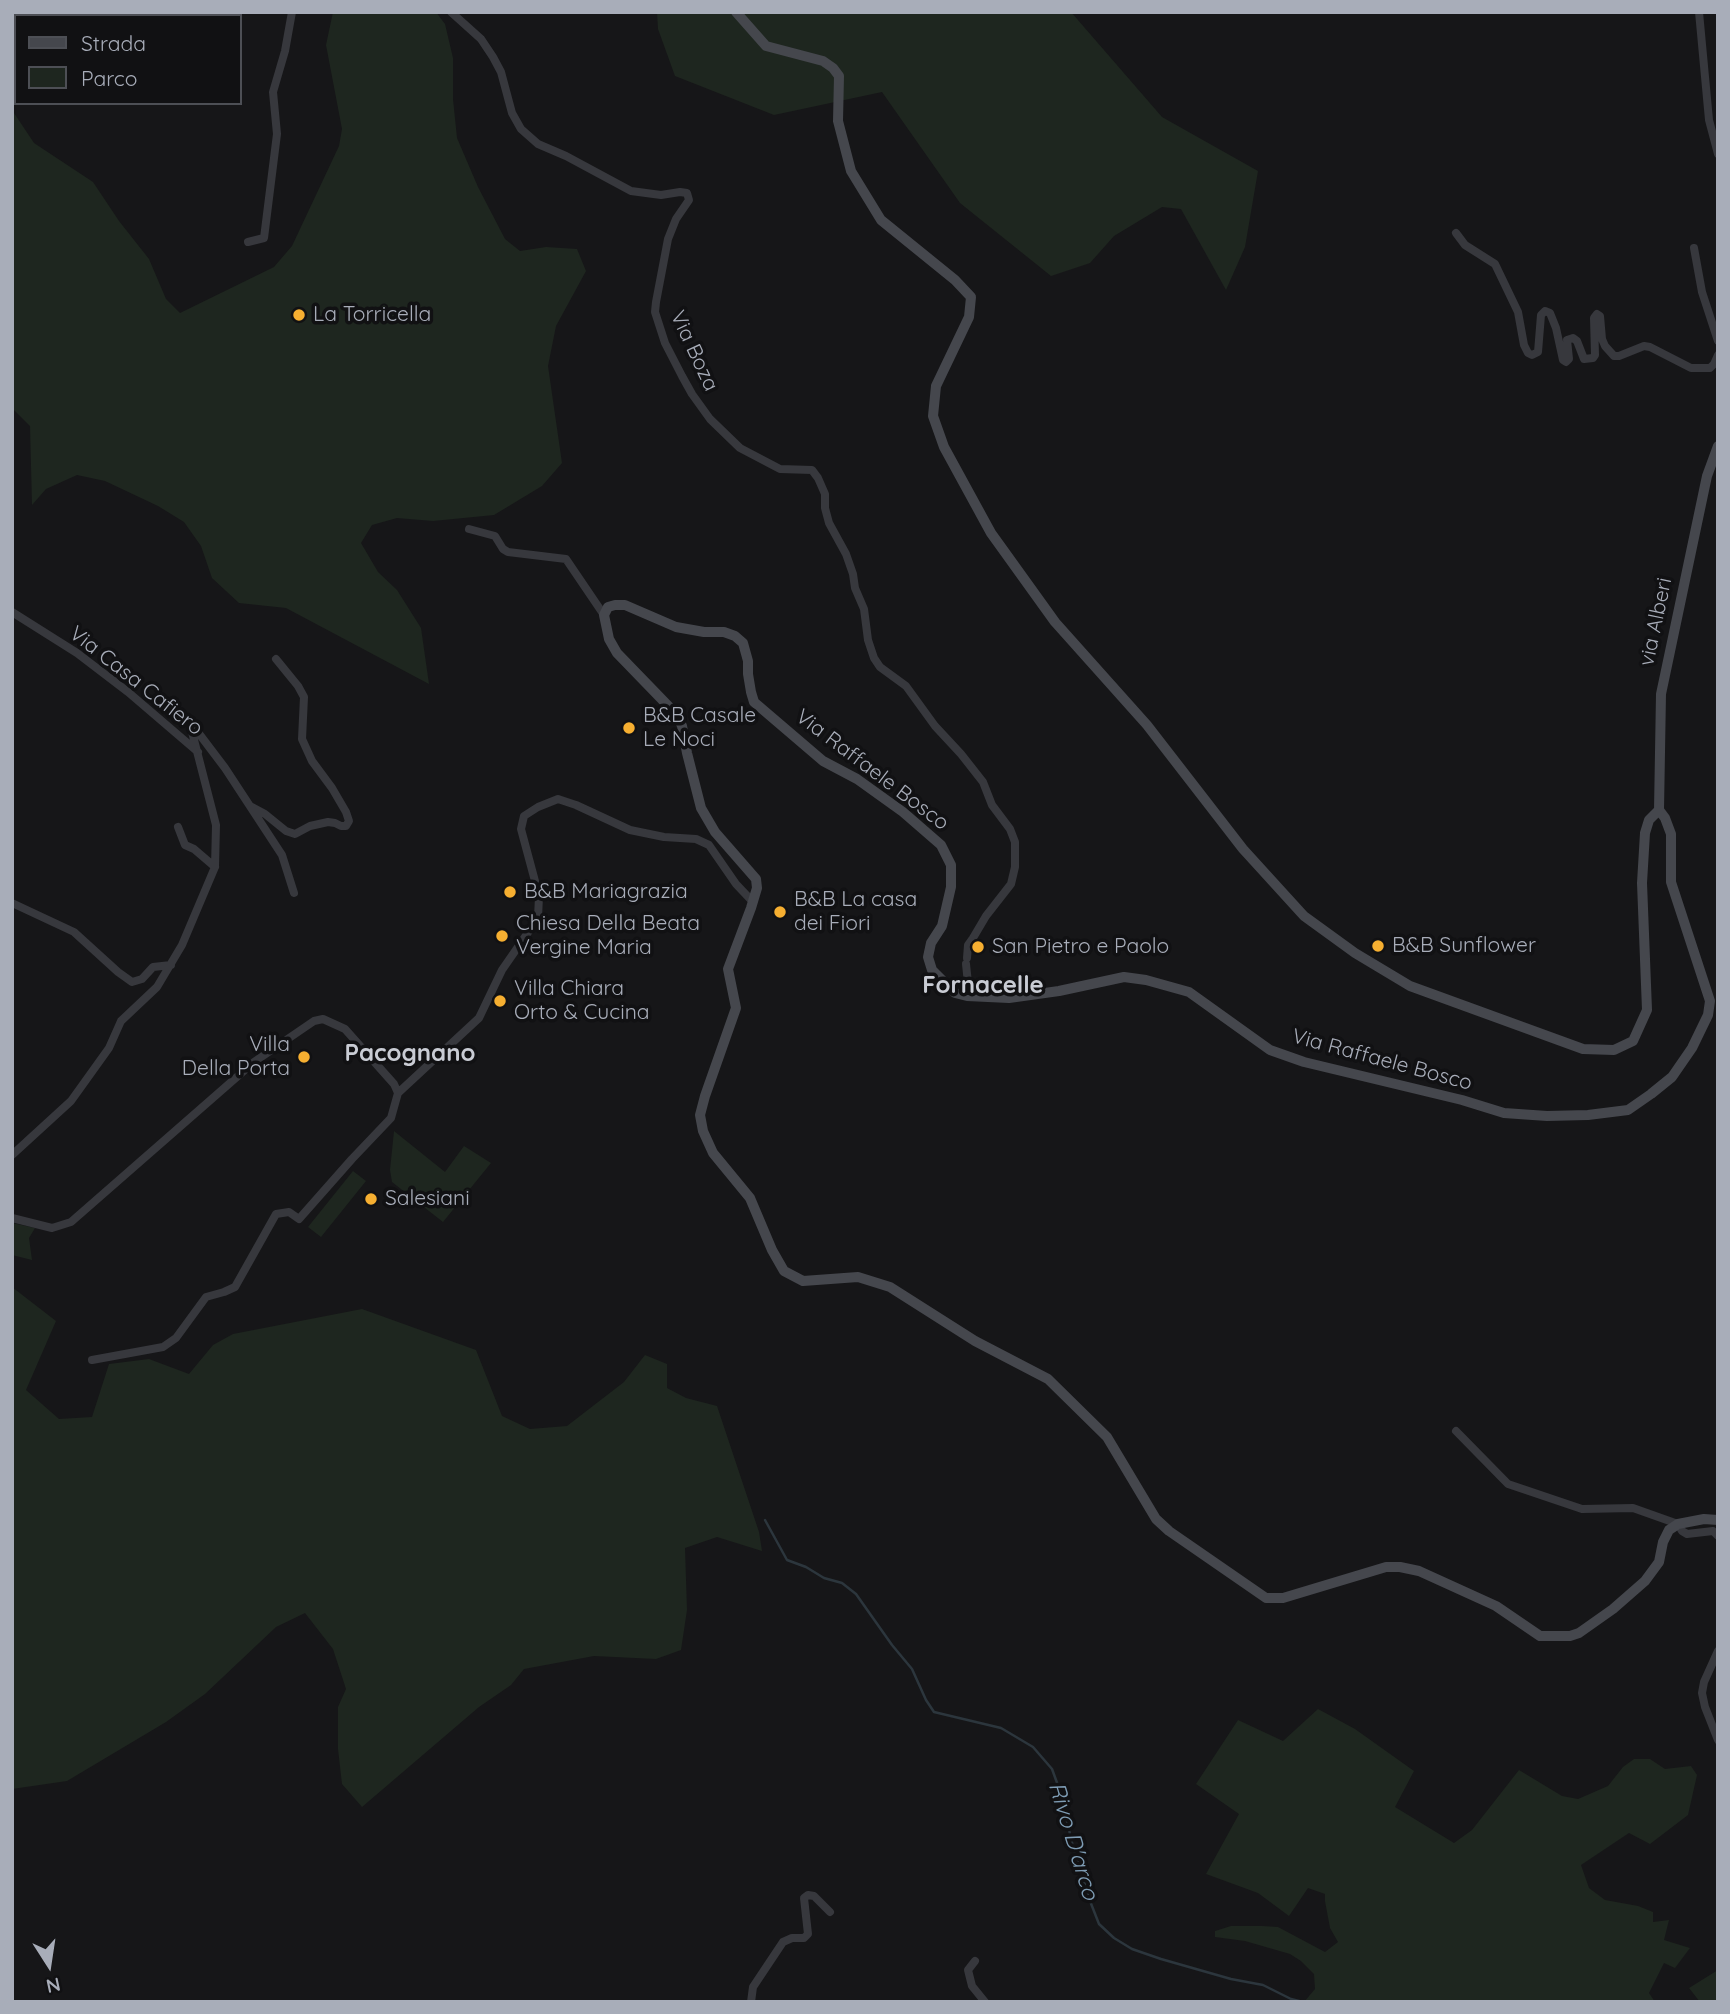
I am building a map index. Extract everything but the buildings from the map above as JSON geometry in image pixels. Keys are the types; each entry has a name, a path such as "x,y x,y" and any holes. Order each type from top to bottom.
{"street":[{"path":"248,242 264,238 277,134 273,92 285,51 292,12"},
{"name":"Via Boza","path":"451,12 481,39 493,57 501,72 512,113 522,129 538,144 631,191 661,195 687,192 689,200 676,219 668,239 656,302 655,312 665,343 687,385 710,419 740,448 780,469 812,470 825,494 829,523 846,554 853,574 855,588 864,609 868,640 874,658 880,667 906,686 935,726 983,782 992,805 1016,842 1011,884 986,916 968,946 966,961 970,993 967,996"},
{"path":"736,12 766,46 823,61 833,68 839,76 838,121 851,171 881,220 955,280 971,297 969,317 936,386 933,416 944,447 991,533 1055,622 1147,725 1243,849 1304,916 1354,953 1410,986 1583,1049 1614,1050 1633,1041 1647,1010 1642,883 1645,833 1649,820 1659,810"},
{"path":"1699,12 1709,120 1718,154"},
{"path":"1456,233 1465,245 1495,264 1518,312 1524,345 1532,355 1538,352 1541,315 1545,311 1550,313 1563,360 1566,362 1569,359 1569,338 1575,338 1584,359 1594,358 1594,318 1597,314 1600,316 1602,339 1614,356 1644,346 1691,368 1706,369 1714,364 1718,355"},
{"path":"1694,248 1702,292 1718,341"},
{"name":"via Alberi","path":"1659,810 1661,694 1704,488 1718,446"},
{"path":"469,529 495,536 508,552 566,559 604,615 609,639 617,653 677,715 701,807 715,832 756,879 757,888 728,970 736,1009 700,1115 703,1131 713,1153 750,1198 772,1250 785,1271 803,1280 858,1277 890,1287 975,1341 1048,1379 1107,1437 1156,1519 1169,1531 1266,1598 1283,1598 1386,1567 1400,1567 1419,1571 1496,1606 1540,1636 1570,1636 1613,1609 1645,1581 1659,1562 1662,1542 1669,1530 1678,1524 1704,1518 1718,1520"},
{"name":"Via Raffaele Bosco","path":"604,615 608,607 625,605 649,613 676,627 724,632 735,636 743,643 754,702 823,761 903,812 942,845 951,865 951,887 942,926 931,943 928,957 937,977 955,993 1009,998 1124,978 1146,980 1189,992 1270,1050 1304,1062 1462,1100 1504,1113 1574,1115 1628,1110 1672,1077 1692,1048 1708,1015 1710,1001 1671,883 1671,834 1659,810"},
{"name":"Via Casa Cafiero","path":"12,612 77,653 128,692 198,752"},
{"path":"250,806 286,831 295,834 328,822 346,826 349,821 332,788 312,761 302,739 304,697 276,659"},
{"name":"Via Casa Cafiero","path":"198,752 192,732 198,731 282,855 294,893"},
{"path":"13,1154 71,1101 109,1048 121,1021 157,987 182,945 215,867 216,825 198,752"},
{"path":"92,1360 163,1347 176,1338 206,1297 236,1287 276,1214 289,1212 299,1219 391,1118 398,1093 479,1018 502,970 538,918 538,896 521,829 524,816 538,807 558,800 630,830 664,838 696,839 709,845 752,902"},
{"path":"178,827 185,845 215,867"},
{"path":"12,903 74,932 132,982 142,979 153,967 171,965"},
{"path":"12,1218 52,1228 71,1222 254,1062 314,1021 323,1019 345,1028 394,1084 398,1093"},
{"path":"1456,1431 1508,1484 1582,1509 1633,1508 1678,1524 1687,1534 1713,1531 1718,1536"},
{"path":"1718,1651 1702,1693 1718,1740"},
{"path":"751,2002 753,1987 783,1942 792,1938 804,1938 808,1934 804,1898 808,1895 814,1896 830,1912"},
{"path":"975,1961 968,1970 972,1986 985,2002"}],"green space":[{"path":"333,12 436,12 445,24 453,58 457,138 505,239 520,251 546,247 577,249 586,271 556,326 548,366 562,463 542,486 494,515 433,521 397,518 372,525 361,543 378,572 397,590 421,628 429,684 286,608 239,603 212,578 201,546 184,522 158,506 105,481 77,475 46,489 32,505 30,426 12,408 12,110 34,143 93,182 149,259 166,299 180,313 274,267 292,246 339,146 342,129 326,45"},
{"path":"657,12 1071,12 1162,117 1258,171 1245,247 1226,290 1181,209 1162,207 1114,236 1090,263 1051,276 960,203 882,92 774,115 675,76 658,29"},
{"path":"394,1131 445,1172 464,1146 491,1163 443,1222 392,1182 390,1170"},
{"path":"353,1171 366,1181 321,1237 308,1227"},
{"path":"12,1223 35,1228 29,1238 32,1260 12,1255"},
{"path":"12,1287 56,1321 26,1390 59,1419 92,1417 109,1364 149,1359 189,1374 213,1345 233,1334 362,1309 476,1350 502,1416 530,1429 567,1426 624,1382 645,1355 667,1364 667,1388 686,1398 717,1406 759,1532 762,1551 717,1537 685,1548 687,1610 681,1650 656,1659 594,1656 524,1669 511,1685 479,1707 362,1807 342,1784 338,1749 338,1707 346,1689 333,1649 305,1613 276,1627 205,1694 166,1722 67,1781 12,1789"},
{"path":"1318,1709 1355,1729 1414,1771 1395,1807 1454,1843 1472,1830 1519,1770 1562,1796 1578,1799 1608,1786 1623,1767 1634,1759 1650,1759 1665,1769 1691,1766 1697,1775 1688,1815 1650,1844 1629,1833 1581,1865 1589,1888 1605,1900 1638,1906 1653,1912 1653,1922 1669,1920 1664,1940 1690,1948 1675,1968 1664,1963 1649,1993 1655,2002 1304,2002 1315,1989 1314,1974 1301,1961 1290,1954 1245,1941 1215,1937 1215,1931 1231,1926 1262,1926 1278,1927 1325,1952 1338,1942 1330,1928 1325,1894 1308,1888 1289,1916 1258,1893 1206,1874 1239,1814 1196,1784 1238,1720 1283,1741"},
{"path":"1718,1970 1718,2002 1700,2002 1689,1988"}],"waterway":[{"name":"Rivo D'arco","path":"765,1520 787,1560 824,1578 842,1583 856,1594 912,1669 934,1712 1001,1728 1033,1747 1052,1769 1090,1901 1099,1924 1114,1938 1132,1949 1161,1959 1263,1985 1303,2002"}],"place":[{"name":"La Torricella","path":"299,315"},
{"name":"B&B Casale Le Noci","path":"629,728"},
{"name":"B&B Mariagrazia","path":"510,892"},
{"name":"B&B La casa dei Fiori","path":"780,912"},
{"name":"Chiesa Della Beata Vergine Maria","path":"502,936"},
{"name":"B&B Sunflower","path":"1378,946"},
{"name":"San Pietro e Paolo","path":"978,947"},
{"name":"Villa Chiara Orto & Cucina","path":"500,1001"},
{"name":"Villa Della Porta","path":"304,1057"},
{"name":"Salesiani","path":"371,1199"}],"district":[{"name":"Fornacelle","path":"983,986"},
{"name":"Pacognano","path":"410,1054"}]}
